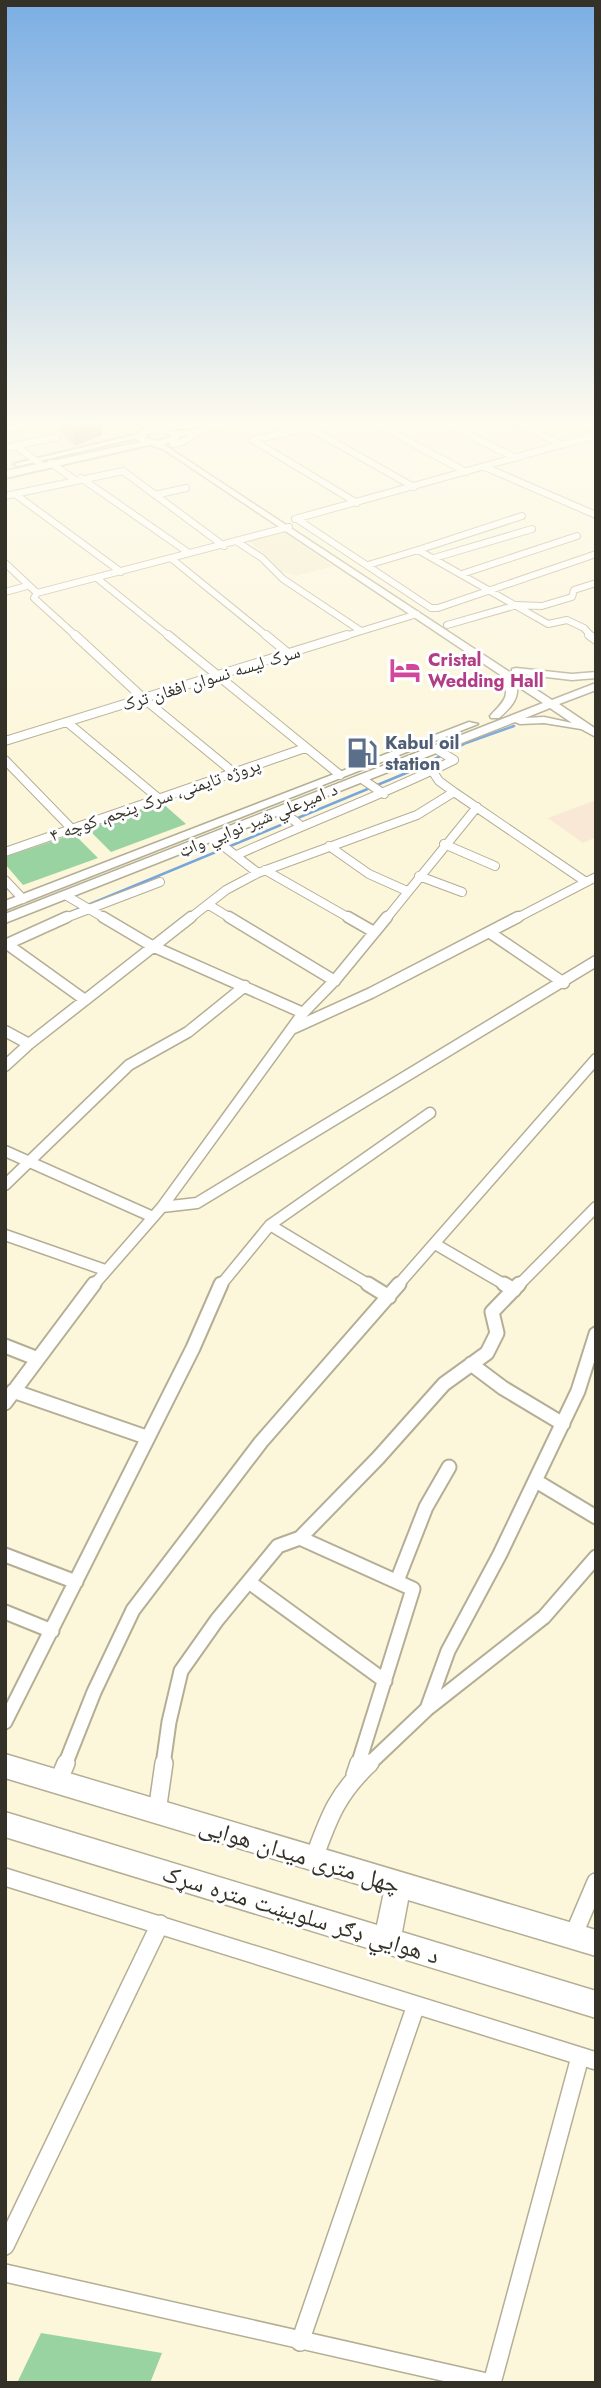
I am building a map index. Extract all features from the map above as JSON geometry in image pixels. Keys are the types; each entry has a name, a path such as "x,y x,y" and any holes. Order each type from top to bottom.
{"main road":[{"path":"305,531 417,614 594,729"},
{"path":"306,531 447,625 511,673 596,676"},
{"path":"495,716 507,706 513,696 511,673"},
{"path":"551,699 596,676"},
{"path":"5,906 495,716 596,686"},
{"name":"د امیرعلي شیر نوايي واټ","path":"5,919 438,750 507,722 551,699"},
{"path":"507,722 544,720 594,729"},
{"name":"چهل متری میدان هوایی","path":"5,1766 584,1940"},
{"name":"د هوايي ډګر سلویښت متره سړک","path":"5,1824 596,2005"},
{"path":"387,1941 398,1885"}],"street":[{"path":"66,531 121,572"},
{"path":"157,531 189,553"},
{"path":"205,531 224,545"},
{"path":"233,772 143,698 34,598 37,593 224,545 264,531"},
{"path":"309,531 368,565 432,608 596,554"},
{"path":"368,565 475,531"},
{"path":"434,558 524,531"},
{"path":"462,573 577,536"},
{"path":"236,541 262,558 283,579 361,631"},
{"path":"418,550 548,624 566,620 584,628 587,634 596,640"},
{"path":"172,559 289,654"},
{"path":"5,563 37,593"},
{"path":"98,579 340,775"},
{"path":"447,625 517,605 542,606 555,603 572,597 574,590 596,583"},
{"path":"5,592 27,586"},
{"name":"سرک لیسه نسوان افغان‌ ترک","path":"5,741 417,614"},
{"path":"67,722 157,797"},
{"name":"پروژه تایمنی، سرک پنجم، کوچه ۴","path":"5,852 157,797 305,748"},
{"path":"237,855 298,823 433,772 451,759 438,750"},
{"path":"5,760 72,829"},
{"path":"407,761 419,769 433,772 439,781 454,792 586,882"},
{"path":"362,779 381,791"},
{"path":"5,1066 152,946 226,890 262,872 417,815 454,792"},
{"path":"5,1403 105,1270 162,1207 294,1028 301,1012 335,981 444,844 477,807"},
{"path":"282,811 298,823"},
{"path":"213,838 262,872 374,932"},
{"path":"444,844 495,866"},
{"path":"329,846 369,874 407,891"},
{"path":"419,876 462,892"},
{"path":"294,1028 372,993 596,877"},
{"path":"5,880 23,899"},
{"path":"85,1000 6,945 86,906 160,882"},
{"path":"66,896 152,946 301,1012"},
{"path":"209,905 335,981"},
{"path":"489,932 564,983"},
{"path":"162,1207 197,1203 564,983 596,961"},
{"path":"5,1185 129,1065 188,1032 245,986"},
{"path":"5,1031 29,1044"},
{"path":"58,1782 94,1692 133,1610 261,1442 596,1059"},
{"path":"5,1721 193,1348 222,1281 270,1225 430,1113"},
{"path":"5,1152 153,1217"},
{"path":"157,1812 169,1722 181,1671 216,1620 278,1546 300,1538 378,1458 444,1384 487,1353 497,1333 492,1312 596,1207"},
{"path":"270,1225 389,1297"},
{"path":"5,1235 105,1270"},
{"path":"435,1244 514,1290"},
{"path":"427,1709 448,1651 500,1554 578,1391 596,1334"},
{"path":"5,1346 38,1359"},
{"path":"471,1364 503,1388 563,1424"},
{"path":"13,1391 146,1437"},
{"path":"397,1581 426,1507 449,1467"},
{"path":"536,1481 596,1517"},
{"path":"300,1538 413,1589 354,1778"},
{"path":"5,1555 76,1582"},
{"path":"314,1858 333,1807 354,1778 427,1709 544,1617 596,1557"},
{"path":"249,1581 384,1681"},
{"path":"5,1612 52,1631"},
{"path":"5,2273 300,2342 492,2383 588,2059 160,1924 8,1882"},
{"path":"584,1940 596,1882"},
{"path":"5,2246 160,1924"},
{"path":"300,2342 416,2005"}],"shaded area":[{"path":"283,532 333,566 296,576 271,568 270,560 249,541"},
{"path":"596,800 594,838 583,843 548,818"}],"green space":[{"path":"161,802 186,824 111,852 87,828"},
{"path":"74,834 98,858 23,885 5,864 5,857"},
{"path":"41,2333 162,2353 150,2383 17,2383"}],"waterway":[{"path":"71,912 411,771 466,743 514,726"}],"place":[{"name":"Cristal Wedding Hall","path":"405,670"},
{"name":"Kabul oil station","path":"362,753"}]}
